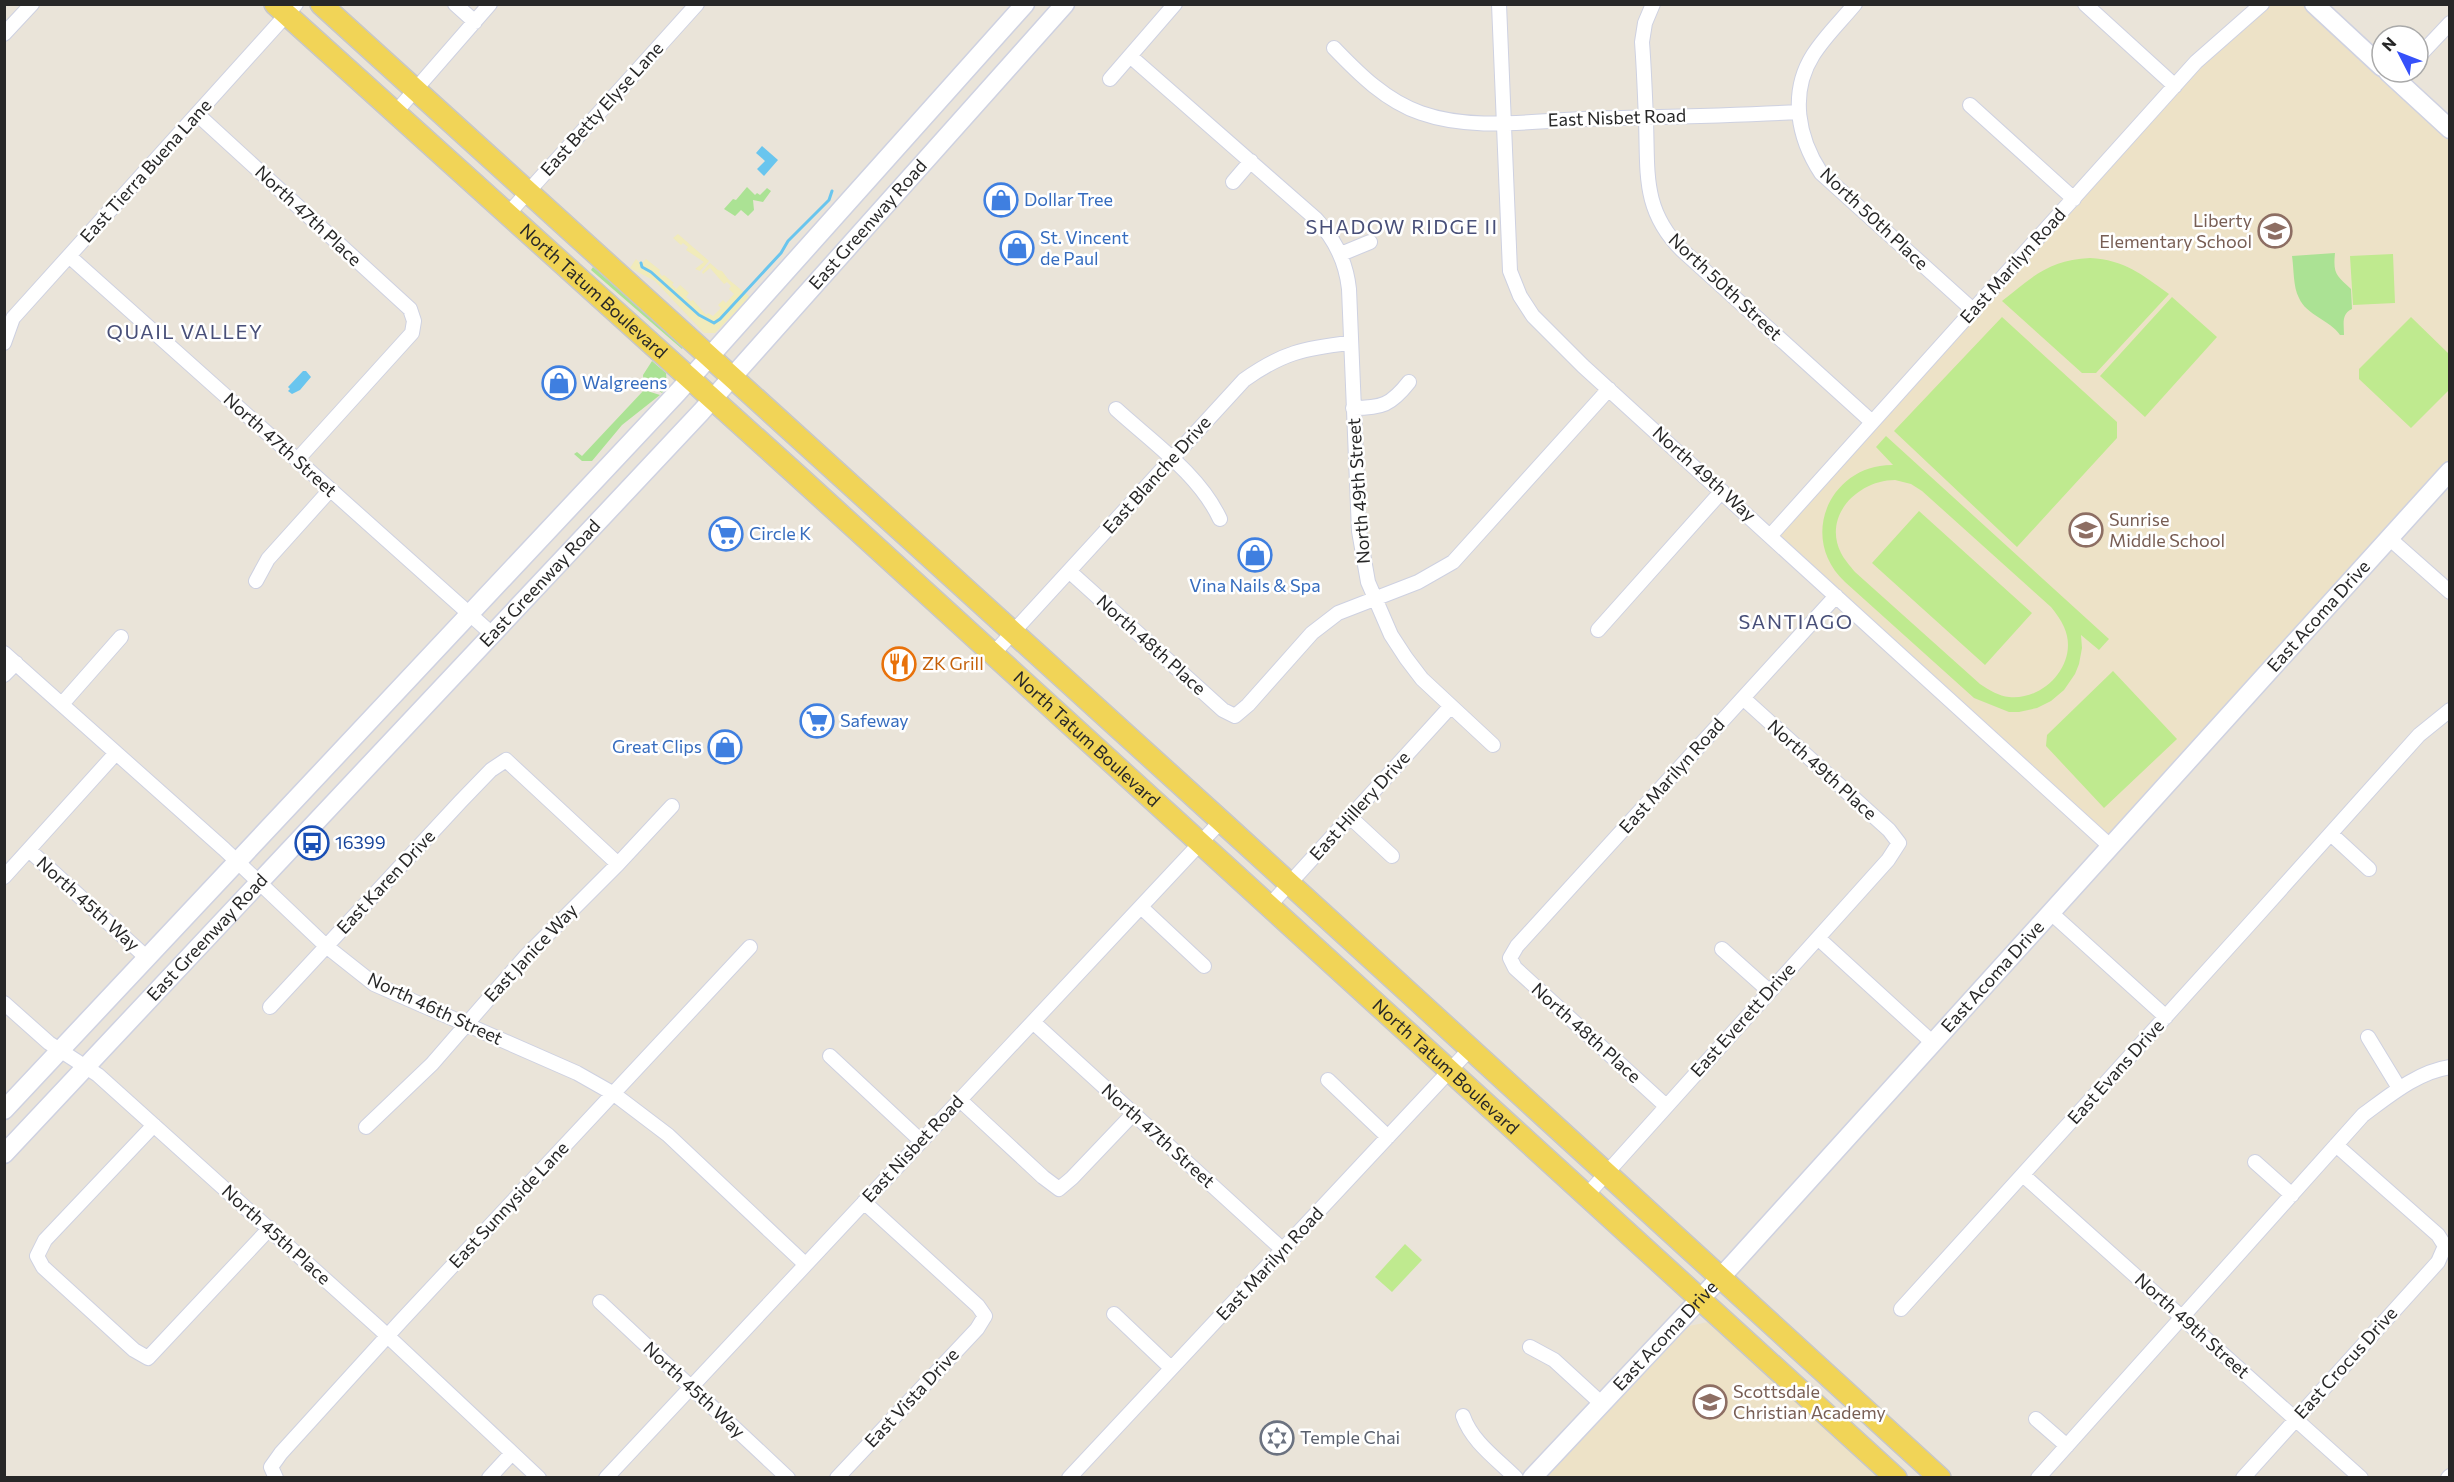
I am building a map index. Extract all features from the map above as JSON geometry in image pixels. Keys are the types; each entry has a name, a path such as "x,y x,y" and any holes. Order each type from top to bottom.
{"main road":[{"name":"North Tatum Boulevard","path":"321,4 1163,768 1940,1478"},
{"name":"East Greenway Road","path":"4,1110 690,379 1025,4"},
{"name":"East Greenway Road","path":"4,1154 713,399 1065,4"},
{"path":"2314,4 2370,56"},
{"name":"North Tatum Boulevard","path":"286,8 395,113 713,399 1896,1478"},
{"path":"2406,84 2450,129"},
{"path":"753,436 792,456 835,492 847,494 856,490 882,524 888,536 889,543 883,554"},
{"name":"East Acoma Drive","path":"1532,1478 1700,1299 2450,471"},
{"path":"540,540 561,560"},
{"path":"883,554 895,550 911,554 987,622 1013,632"},
{"path":"1072,727 1078,722 1086,722 1137,757 1163,768"}],"street":[{"path":"4,34 32,4"},
{"path":"455,4 475,22"},
{"path":"395,113 490,4"},
{"name":"East Betty Elyse Lane","path":"508,214 697,4"},
{"path":"1110,79 1175,4"},
{"name":"North 49th Way","path":"1499,4 1510,271 1516,288 1533,316 1609,389 2110,846"},
{"path":"1646,117 1642,42 1645,23 1653,4"},
{"path":"1799,112 1803,76 1812,56 1855,4"},
{"path":"2085,4 2175,86"},
{"name":"East Marilyn Road","path":"1771,535 2175,86 2216,43 2262,4"},
{"name":"East Tierra Buena Lane","path":"4,343 13,318 197,114 286,8"},
{"path":"2430,44 2450,23"},
{"name":"East Nisbet Road","path":"1334,48 1349,64 1394,101 1451,122 1799,112"},
{"name":"North 49th Street","path":"1130,56 1325,229 1341,254 1348,281 1359,531 1368,582 1391,635 1422,679 1493,745"},
{"path":"1970,105 2074,199"},
{"name":"North 50th Place","path":"1799,112 1805,144 1821,173 1974,311"},
{"name":"North 47th Place","path":"197,114 410,309 414,321 412,333 297,460"},
{"name":"North 50th Street","path":"1646,117 1647,162 1653,205 1666,234 1872,422"},
{"path":"1233,182 1251,161"},
{"path":"1341,254 1370,242"},
{"name":"North 47th Street","path":"69,256 492,634"},
{"name":"East Blanche Drive","path":"993,654 1244,380 1260,368 1306,348 1350,343"},
{"name":"North 49th Street","path":"1353,408 1387,404 1397,397 1409,382"},
{"path":"1374,598 1418,582 1453,562 1609,389"},
{"path":"1116,409 1171,459 1212,503 1220,519"},
{"path":"256,580 268,559 330,490"},
{"path":"1598,630 1722,491"},
{"path":"2389,538 2450,592"},
{"name":"North 48th Place","path":"1069,571 1223,710 1235,716 1248,705 1312,633 1338,613 1374,598"},
{"name":"East Marilyn Road","path":"1509,958 1517,946 1836,596"},
{"path":"62,704 122,637"},
{"name":"North 46th Street","path":"4,653 260,882 326,946 374,984 577,1073 614,1094 668,1135 805,1264"},
{"path":"4,675 16,663"},
{"name":"North 49th Place","path":"1743,698 1889,830 1899,843"},
{"name":"East Hillery Drive","path":"1269,906 1451,706"},
{"name":"East Evans Drive","path":"1901,1309 2418,735 2450,710"},
{"path":"4,877 116,753"},
{"name":"East Karen Drive","path":"270,1007 468,793 490,770 506,760 618,864"},
{"name":"East Janice Way","path":"366,1127 432,1064 525,957 672,806"},
{"path":"1350,817 1392,856"},
{"name":"East Nisbet Road","path":"606,1478 1221,821"},
{"path":"2331,834 2369,869"},
{"name":"East Everett Drive","path":"1586,1196 1888,860 1899,843"},
{"name":"North 45th Way","path":"29,850 147,958"},
{"path":"1141,907 1204,966"},
{"path":"2050,912 2166,1017"},
{"path":"1818,938 1933,1042"},
{"name":"East Sunnyside Lane","path":"273,1472 388,1335 750,947"},
{"path":"1722,949 1769,991"},
{"name":"North 48th Place","path":"1509,958 1515,968 1666,1106"},
{"name":"North 45th Place","path":"4,1003 44,1039 98,1075 388,1335 539,1478"},
{"name":"North 47th Street","path":"1033,1022 1283,1250"},
{"path":"2368,1037 2399,1088"},
{"name":"East Marilyn Road","path":"1069,1478 1470,1049"},
{"path":"830,1056 921,1142"},
{"path":"2038,1478 2363,1115 2399,1088 2441,1068 2450,1067"},
{"path":"1328,1080 1388,1137"},
{"path":"960,1100 1059,1189 1133,1114"},
{"path":"154,1125 45,1240 37,1256 43,1267 117,1335 134,1350 148,1358 270,1228"},
{"name":"East Crocus Drive","path":"2243,1478 2438,1262 2445,1246 2438,1234 2336,1145"},
{"path":"2255,1162 2292,1195"},
{"name":"North 49th Street","path":"2023,1175 2361,1478"},
{"name":"East Vista Drive","path":"837,1478 977,1329 985,1316 978,1306 864,1202"},
{"name":"North 45th Way","path":"600,1302 788,1478"},
{"path":"1114,1314 1171,1368"},
{"path":"1530,1347 1554,1359 1602,1404"},
{"path":"1463,1416 1467,1427 1478,1442 1516,1478"},
{"path":"2036,1419 2067,1446"},
{"path":"489,1478 512,1453"}],"shaded area":[{"name":"Sunrise Middle School","path":"2262,5 2314,5 2370,56 2370,84 2400,84 2449,129 2449,471 2110,846 1771,535 2196,62"},
{"name":"Scottsdale Christian Academy","path":"1713,1321 1885,1478 1546,1478 1689,1326"}],"green space":[{"path":"747,187 755,195 757,193 760,195 767,188 771,191 763,202 753,200 754,210 748,216 741,210 735,216 724,209 733,199 736,200"},
{"path":"2335,253 2337,274 2351,289 2352,309 2345,317 2344,335 2340,335 2302,304 2297,294 2294,278 2292,256"},
{"path":"2393,254 2395,303 2353,305 2350,256"},
{"path":"2090,258 2123,265 2141,274 2169,294 2096,373 2082,373 2002,301 2032,277 2052,266 2076,259"},
{"path":"593,267 683,347 682,349 591,270"},
{"path":"2172,297 2217,337 2145,417 2100,376"},
{"path":"2002,317 2117,422 2117,438 2017,547 1894,431"},
{"path":"2411,317 2449,354 2450,389 2411,428 2359,379 2359,369"},
{"path":"652,361 666,373 667,386 662,393 645,385 643,375"},
{"path":"644,390 660,395 622,425 592,461 582,461 574,454 577,452 582,456"},
{"path":"1886,436 2109,639 2099,650 2081,635 2082,648 2075,674 2064,690 2051,701 2037,708 2009,712 1974,698 1845,582 1831,564 1824,545 1823,525 1828,506 1838,490 1853,477 1871,468 1893,465 1876,447","holes":["1895,480 1911,484 1922,491 2051,607 2064,627 2068,640 2063,666 2056,677 2035,693 2022,697 2009,697 1980,684 1855,572 1841,553 1836,539 1836,526 1847,502 1869,486 1882,482"]},
{"path":"1919,511 2032,613 1985,665 1872,563"},
{"path":"2113,671 2177,739 2104,808 2046,746 2047,735"},
{"path":"1405,1244 1422,1260 1392,1292 1375,1277"}],"sand":[{"path":"678,234 709,261 700,271 695,269 704,262 686,250 688,247 683,243 681,245 673,238"},
{"path":"636,259 641,264 646,259 660,270 662,276 664,275 674,283 672,284 676,289 680,285 689,293 686,297 693,300 706,315 708,313 713,316 721,308 718,305 723,300 726,303 734,294 729,289 731,286 727,282 724,284 710,268 703,274 702,272 710,263 750,297 715,333 704,333 655,281 630,268"}],"water":[{"path":"762,146 778,160 764,176 757,169 765,161 756,153"},
{"path":"303,371 311,377 300,390 292,394 288,391 290,389 288,387"}],"waterway":[{"path":"641,263 642,267 651,272 699,315 714,323 781,253 788,241 829,200 832,191"}],"place":[{"name":"Dollar Tree","path":"1001,200"},
{"name":"Liberty Elementary School","path":"2275,231"},
{"name":"St. Vincent de Paul","path":"1017,248"},
{"name":"Walgreens","path":"559,383"},
{"name":"Sunrise Middle School","path":"2086,530"},
{"name":"Circle K","path":"726,534"},
{"name":"Vina Nails & Spa","path":"1255,555"},
{"name":"ZK Grill","path":"899,664"},
{"name":"Safeway","path":"817,721"},
{"name":"Great Clips","path":"725,747"},
{"name":"16399","path":"312,843"},
{"name":"Scottsdale Christian Academy","path":"1710,1402"},
{"name":"Temple Chai","path":"1277,1438"}],"district":[{"name":"SHADOW RIDGE II","path":"1402,227"},
{"name":"QUAIL VALLEY","path":"185,332"},
{"name":"SANTIAGO","path":"1796,622"}]}
